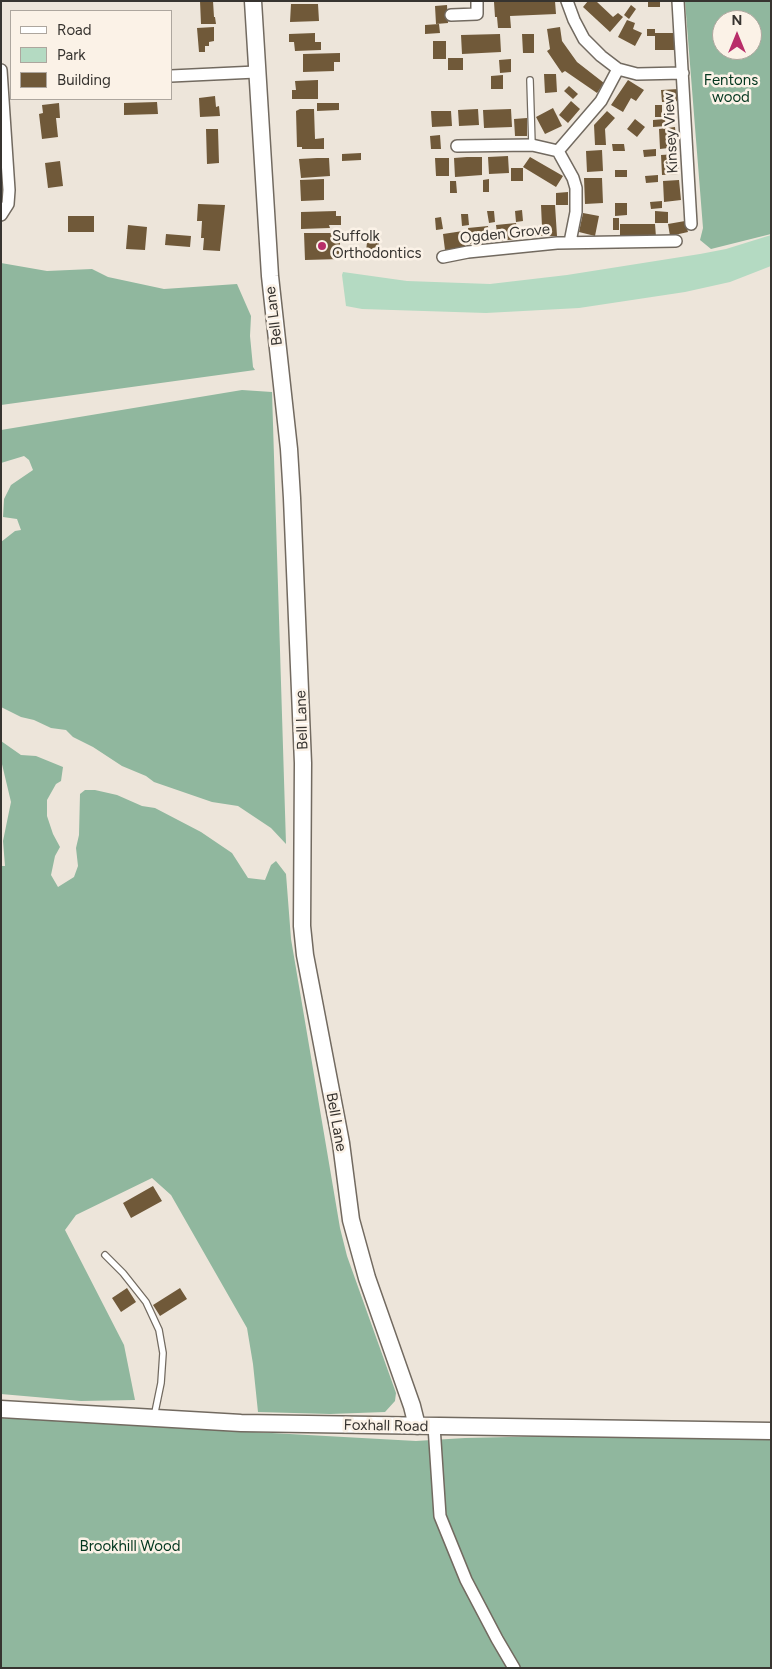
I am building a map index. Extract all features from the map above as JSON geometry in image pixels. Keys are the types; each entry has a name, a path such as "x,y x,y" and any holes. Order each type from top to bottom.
{"street":[{"name":"Bell Lane","path":"253,1 270,276 289,448 292,498 303,763 302,917 305,955 341,1143 351,1220 364,1270 412,1406 417,1426"},
{"path":"451,15 478,14 477,1"},
{"name":"Kinsey View","path":"567,1 584,39 618,69 637,74 683,73 691,224"},
{"path":"678,1 683,73"},
{"path":"457,146 532,145 558,151 601,101 618,69"},
{"path":"1,70 7,83 10,190 8,204 1,215"},
{"path":"172,76 256,72"},
{"name":"Ogden Grove","path":"558,151 573,178 576,188 576,209 570,242"},
{"name":"Ogden Grove","path":"443,256 570,242 676,241"},
{"name":"Foxhall Road","path":"1,1409 241,1424 771,1431"},
{"path":"434,1426 440,1516 466,1580 497,1640 514,1668"}],"lane":[{"path":"530,80 532,145"},
{"path":"105,1255 123,1273 146,1302 159,1330 163,1353 161,1382 153,1419"}],"green space":[{"name":"Fentons wood","path":"685,1 771,1 771,234 711,249 700,240 703,228"},
{"path":"771,235 771,266 730,282 685,292 579,308 486,313 362,309 346,306 343,272 407,281 490,284 567,275 700,254 726,249"},
{"path":"1,263 47,271 92,269 108,277 164,289 237,284 251,316 250,336 253,367 255,370 1,405"},
{"path":"242,390 272,392 286,844 271,828 238,806 212,802 154,782 146,776 122,766 93,747 73,737 66,730 51,728 1,707 1,542 15,531 21,530 17,519 3,517 4,499 11,485 33,470 29,460 24,456 1,463 1,430"},
{"path":"1,741 21,755 36,756 63,767 61,781 56,784 47,800 47,816 60,847 55,856 51,875 58,887 74,877 78,866 76,848 79,835 80,794 85,790 95,790 117,795 142,806 155,808 201,832 232,853 248,878 265,880 271,865 276,861 286,874 291,939 340,1228 347,1256 396,1393 395,1401 385,1412 330,1414 258,1412 247,1328 171,1195 152,1178 76,1215 65,1230 124,1345 135,1400 81,1401 1,1394 1,866 5,866 3,841 11,802 1,760"},
{"name":"Brookhill Wood","path":"1,1418 416,1441 465,1438 771,1431 771,1668 1,1668"}],"building":[{"path":"200,1 213,1 216,24 201,24"},
{"path":"555,1 556,14 510,16 511,28 498,28 494,2"},
{"path":"588,1 596,1 613,17 618,13 623,17 610,32 583,7"},
{"path":"648,1 660,1 660,7 648,7"},
{"path":"291,4 318,4 319,21 290,22"},
{"path":"447,5 448,23 436,24 435,6"},
{"path":"631,5 636,9 629,19 624,15"},
{"path":"627,20 635,23 633,29 642,33 635,46 618,37"},
{"path":"439,24 440,33 425,34 425,25"},
{"path":"214,27 214,41 209,42 209,46 205,46 205,52 199,52 197,28"},
{"path":"560,27 562,41 577,62 604,83 597,93 565,71 562,73 547,51 550,49 547,29"},
{"path":"647,29 655,29 655,33 676,33 676,50 655,50 655,36 647,36"},
{"path":"315,33 315,42 321,42 321,50 295,51 294,42 289,42 289,34"},
{"path":"500,34 501,52 462,54 461,35"},
{"path":"522,34 534,34 534,53 523,53"},
{"path":"433,41 446,41 446,59 433,59"},
{"path":"340,53 340,62 334,62 334,71 303,72 303,54"},
{"path":"448,58 463,58 463,70 448,70"},
{"path":"511,59 511,72 500,73 499,60"},
{"path":"544,74 556,74 557,92 545,93"},
{"path":"503,75 503,89 491,89 491,76"},
{"path":"318,80 318,99 292,99 292,90 296,90 295,81"},
{"path":"628,80 644,90 636,101 631,98 623,112 611,105"},
{"path":"569,86 578,94 573,99 564,91"},
{"path":"679,89 680,101 662,102 661,90"},
{"path":"215,96 216,107 219,106 220,116 200,117 199,98"},
{"path":"571,101 580,109 568,123 559,115"},
{"path":"157,102 158,114 124,115 124,103"},
{"path":"59,103 60,118 56,118 58,137 42,139 39,114 43,113 42,105"},
{"path":"317,103 339,103 339,110 317,111"},
{"path":"655,105 662,105 662,117 655,117"},
{"path":"553,108 562,126 545,134 536,117"},
{"path":"300,109 314,109 315,139 324,138 324,149 302,149 302,147 297,147 296,111"},
{"path":"478,109 479,125 459,126 458,110"},
{"path":"511,109 512,127 484,128 483,110"},
{"path":"431,111 451,111 452,126 432,127"},
{"path":"607,111 615,118 605,129 606,145 595,145 594,125"},
{"path":"527,118 527,136 515,136 514,119"},
{"path":"635,119 645,127 637,137 627,129"},
{"path":"665,119 666,126 653,127 653,120"},
{"path":"675,127 677,147 660,149 659,129"},
{"path":"206,129 218,129 219,163 207,164"},
{"path":"440,135 441,149 431,149 430,136"},
{"path":"612,144 624,144 625,151 613,151"},
{"path":"656,149 656,156 644,157 643,150"},
{"path":"602,150 603,171 587,172 586,151"},
{"path":"361,153 361,160 342,161 342,154"},
{"path":"677,154 679,174 662,175 661,155"},
{"path":"508,156 509,173 489,174 488,157"},
{"path":"482,157 482,175 455,177 454,158"},
{"path":"530,157 563,176 556,187 523,167"},
{"path":"329,158 330,176 301,178 299,159"},
{"path":"435,158 449,158 449,176 436,176"},
{"path":"60,161 63,186 48,188 45,163"},
{"path":"511,168 523,168 523,181 511,181"},
{"path":"615,170 627,170 627,177 615,177"},
{"path":"658,175 658,182 646,183 645,176"},
{"path":"584,178 602,178 603,203 585,204"},
{"path":"324,179 324,200 301,201 300,180"},
{"path":"489,179 489,192 483,192 483,180"},
{"path":"679,180 681,200 664,202 663,181"},
{"path":"450,181 456,181 457,193 450,193"},
{"path":"568,192 568,205 556,205 556,193"},
{"path":"662,201 662,208 651,209 650,202"},
{"path":"615,203 627,203 627,215 615,216"},
{"path":"198,204 225,205 220,251 203,250 204,238 201,238 202,221 197,221"},
{"path":"541,205 555,205 557,236 535,236 535,227 542,227"},
{"path":"522,210 523,221 516,222 515,211"},
{"path":"336,211 336,216 341,216 341,225 329,225 330,228 301,229 301,212"},
{"path":"487,211 494,211 495,222 489,223"},
{"path":"655,211 668,212 668,223 655,223"},
{"path":"583,213 599,216 595,236 579,232"},
{"path":"461,214 468,214 469,225 462,226"},
{"path":"68,216 94,216 94,232 68,232"},
{"path":"441,217 443,229 436,230 435,218"},
{"path":"613,218 619,218 619,230 613,230"},
{"path":"685,221 688,232 670,236 668,224"},
{"path":"516,223 518,239 498,241 496,225"},
{"path":"620,224 655,224 656,237 620,237"},
{"path":"128,225 147,227 145,250 126,249"},
{"path":"488,226 490,242 470,244 468,228"},
{"path":"463,231 465,248 445,250 443,234"},
{"name":"Suffolk Orthodontics","path":"304,233 340,233 340,259 305,260"},
{"path":"166,234 191,236 190,247 165,245"},
{"path":"367,242 379,243 378,252 366,252"},
{"path":"153,1186 162,1201 131,1218 123,1203"},
{"path":"127,1288 136,1302 121,1312 112,1298"},
{"path":"180,1288 187,1299 160,1316 153,1305"}],"place":[{"name":"Suffolk Orthodontics","path":"322,246"}]}
